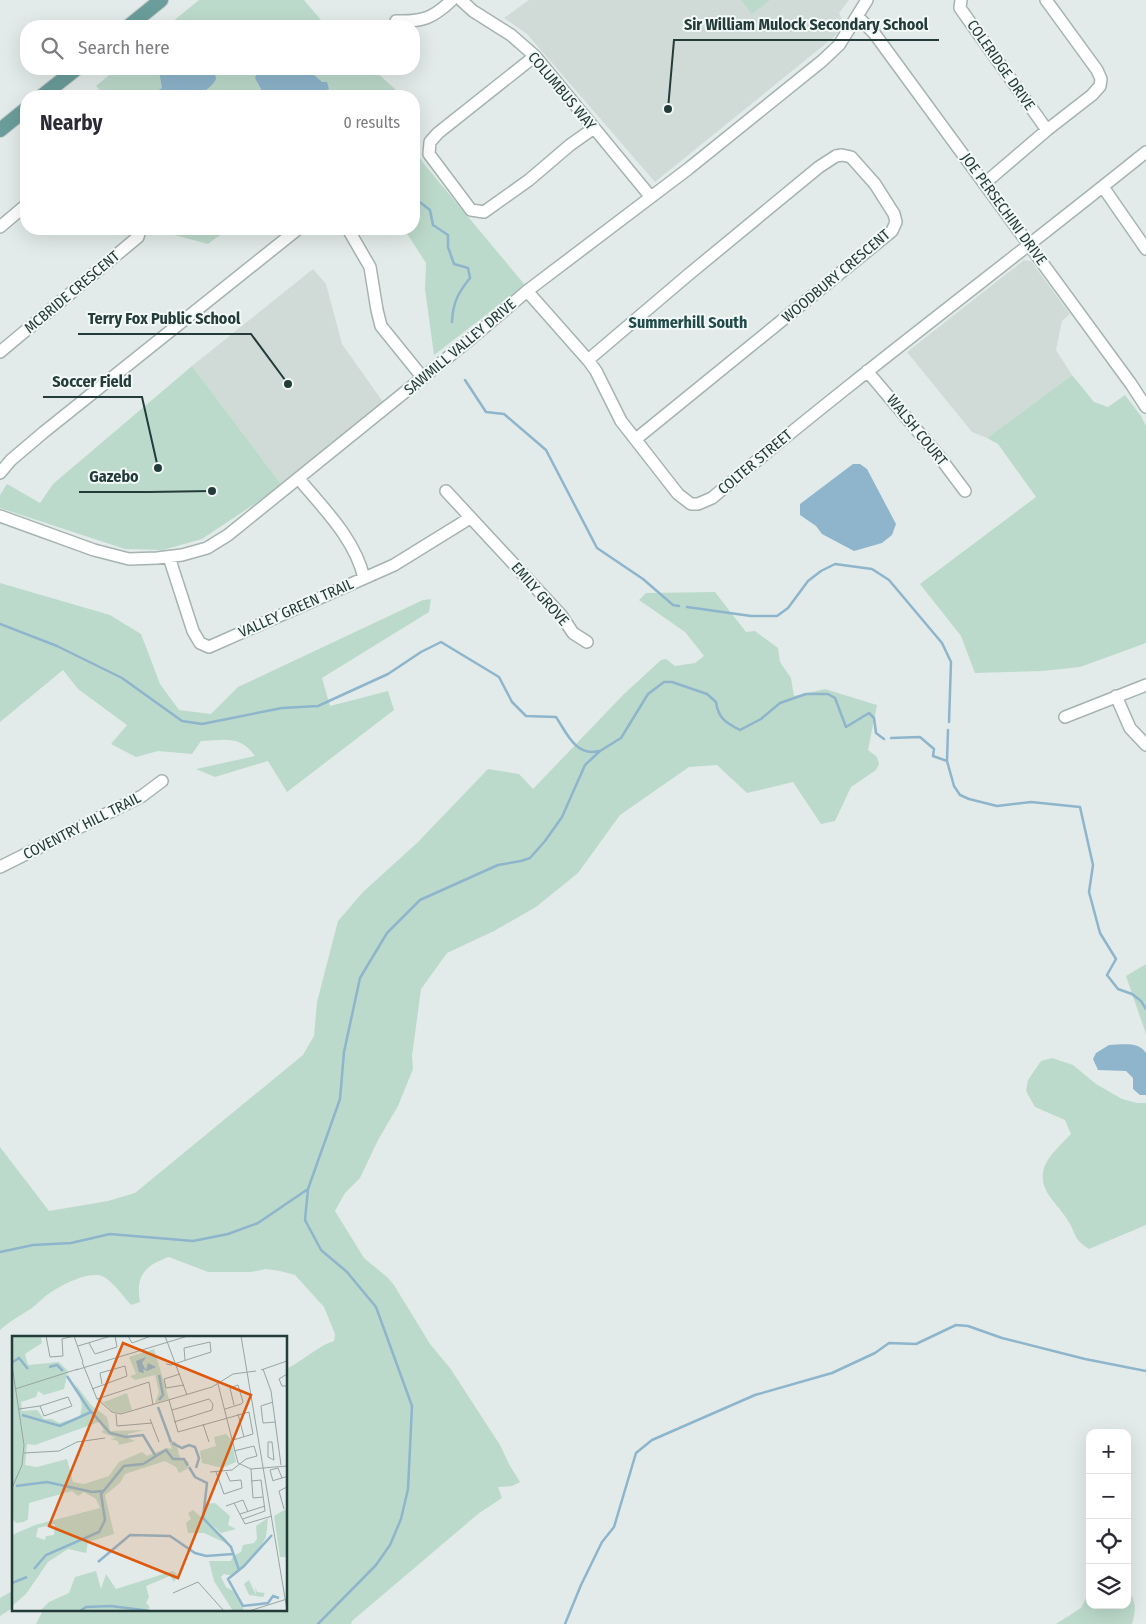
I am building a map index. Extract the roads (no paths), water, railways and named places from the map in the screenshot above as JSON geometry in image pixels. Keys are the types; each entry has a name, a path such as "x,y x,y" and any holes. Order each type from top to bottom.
{"main road":[{"path":"136,20 161,0"},
{"path":"50,90 68,75"},
{"path":"0,130 20,114"}],"street":[{"path":"420,20 439,12 452,0"},
{"name":"COLUMBUS WAY","path":"461,0 473,11 511,35 535,56 650,196"},
{"name":"SAWMILL VALLEY DRIVE","path":"0,516 94,550 129,559 169,557 207,548 299,479 473,338 526,291 688,169 822,61 839,45 867,0"},
{"name":"COLERIDGE DRIVE","path":"961,0 960,8 1047,130"},
{"path":"985,183 1047,130 1092,95 1100,86 1101,79 1097,70 1046,0"},
{"name":"JOE PERSECHINI DRIVE","path":"856,16 874,33 1145,403"},
{"path":"535,56 438,133 430,142 430,154 471,210 484,212 529,180 570,145 594,128"},
{"name":"COLTER STREET","path":"526,291 588,360 596,371 620,421 678,494 691,504 698,504 712,498 867,371 1030,245 1146,152"},
{"name":"WOODBURY CRESCENT","path":"588,360 703,262 819,167 836,156 851,157 876,184 894,214 896,222 892,232 636,440"},
{"path":"1103,187 1146,249"},
{"path":"0,227 20,210"},
{"name":"MCBRIDE CRESCENT","path":"0,352 138,235"},
{"path":"0,473 11,460 44,432 290,235"},
{"path":"351,235 370,267 381,326 423,378"},
{"name":"WALSH COURT","path":"867,371 938,455 965,491"},
{"path":"299,479 340,528 353,548 364,578"},
{"path":"446,491 470,518"},
{"name":"VALLEY GREEN TRAIL","path":"169,557 193,631 200,643 209,647 394,565 470,518"},
{"name":"EMILY GROVE","path":"470,518 496,543 561,616 571,631 587,642"},
{"path":"1065,718 1146,685"},
{"path":"1116,696 1130,728 1146,745"},
{"name":"COVENTRY HILL TRAIL","path":"0,868 142,796 162,781"}],"water":[{"path":"160,75 215,75 216,79 206,90 159,90 162,88"},
{"path":"256,75 314,75 322,82 327,82 329,89 261,90 255,78"},
{"path":"853,464 860,464 867,469 896,524 892,535 882,543 854,551 822,534 816,526 800,515 800,504"},
{"path":"1109,1045 1134,1045 1143,1049 1146,1053 1146,1095 1140,1095 1133,1089 1133,1078 1126,1071 1098,1070 1093,1059 1096,1053"}],"waterway":[{"path":"420,202 430,210 433,225 448,235 448,247 454,264 468,268 470,278 457,298 452,322"},
{"path":"465,380 486,412 504,414 546,450 597,548 643,579 673,605 679,606"},
{"path":"687,607 751,616 777,616 788,608 808,581 821,571 835,564 872,569 889,580 942,643 951,662 949,722"},
{"path":"0,624 57,646 122,678 182,721 202,724 282,708 318,706 388,674 421,652 441,642 499,677 512,702 526,716 556,717 568,736 578,747 590,752 598,751"},
{"path":"318,1624 376,1565 390,1545 401,1519 408,1489 412,1406 376,1307 347,1272 321,1250 305,1220 308,1189 340,1099 344,1052 360,978 387,933 420,900 498,865 530,858 562,817 585,765 600,751 621,738 648,694 664,682 672,682 707,694 716,702 721,716 740,730 761,719 780,703 806,694 828,694 835,698 846,727 869,713 874,718 876,733 884,739"},
{"path":"948,730 947,761 954,786 960,795 997,806 1031,802 1080,807 1093,865 1089,892 1100,933 1116,959 1107,975 1118,989 1132,994 1141,1001 1146,1009"},
{"path":"891,738 920,737 934,749 933,756 947,761"},
{"path":"0,1252 33,1245 71,1243 110,1234 193,1241 228,1234 258,1223 308,1189"},
{"path":"565,1624 602,1542 614,1527 636,1453 652,1440 755,1395 832,1373 875,1353 889,1343 916,1344 956,1325 968,1326 1002,1338 1085,1359 1146,1371"}],"place":[{"name":"Sir William Mulock Secondary School","path":"668,109"},
{"name":"Terry Fox Public School","path":"288,384"},
{"name":"Soccer Field","path":"158,468"},
{"name":"Gazebo","path":"212,491"}],"district":[{"name":"Summerhill South","path":"688,322"}]}
